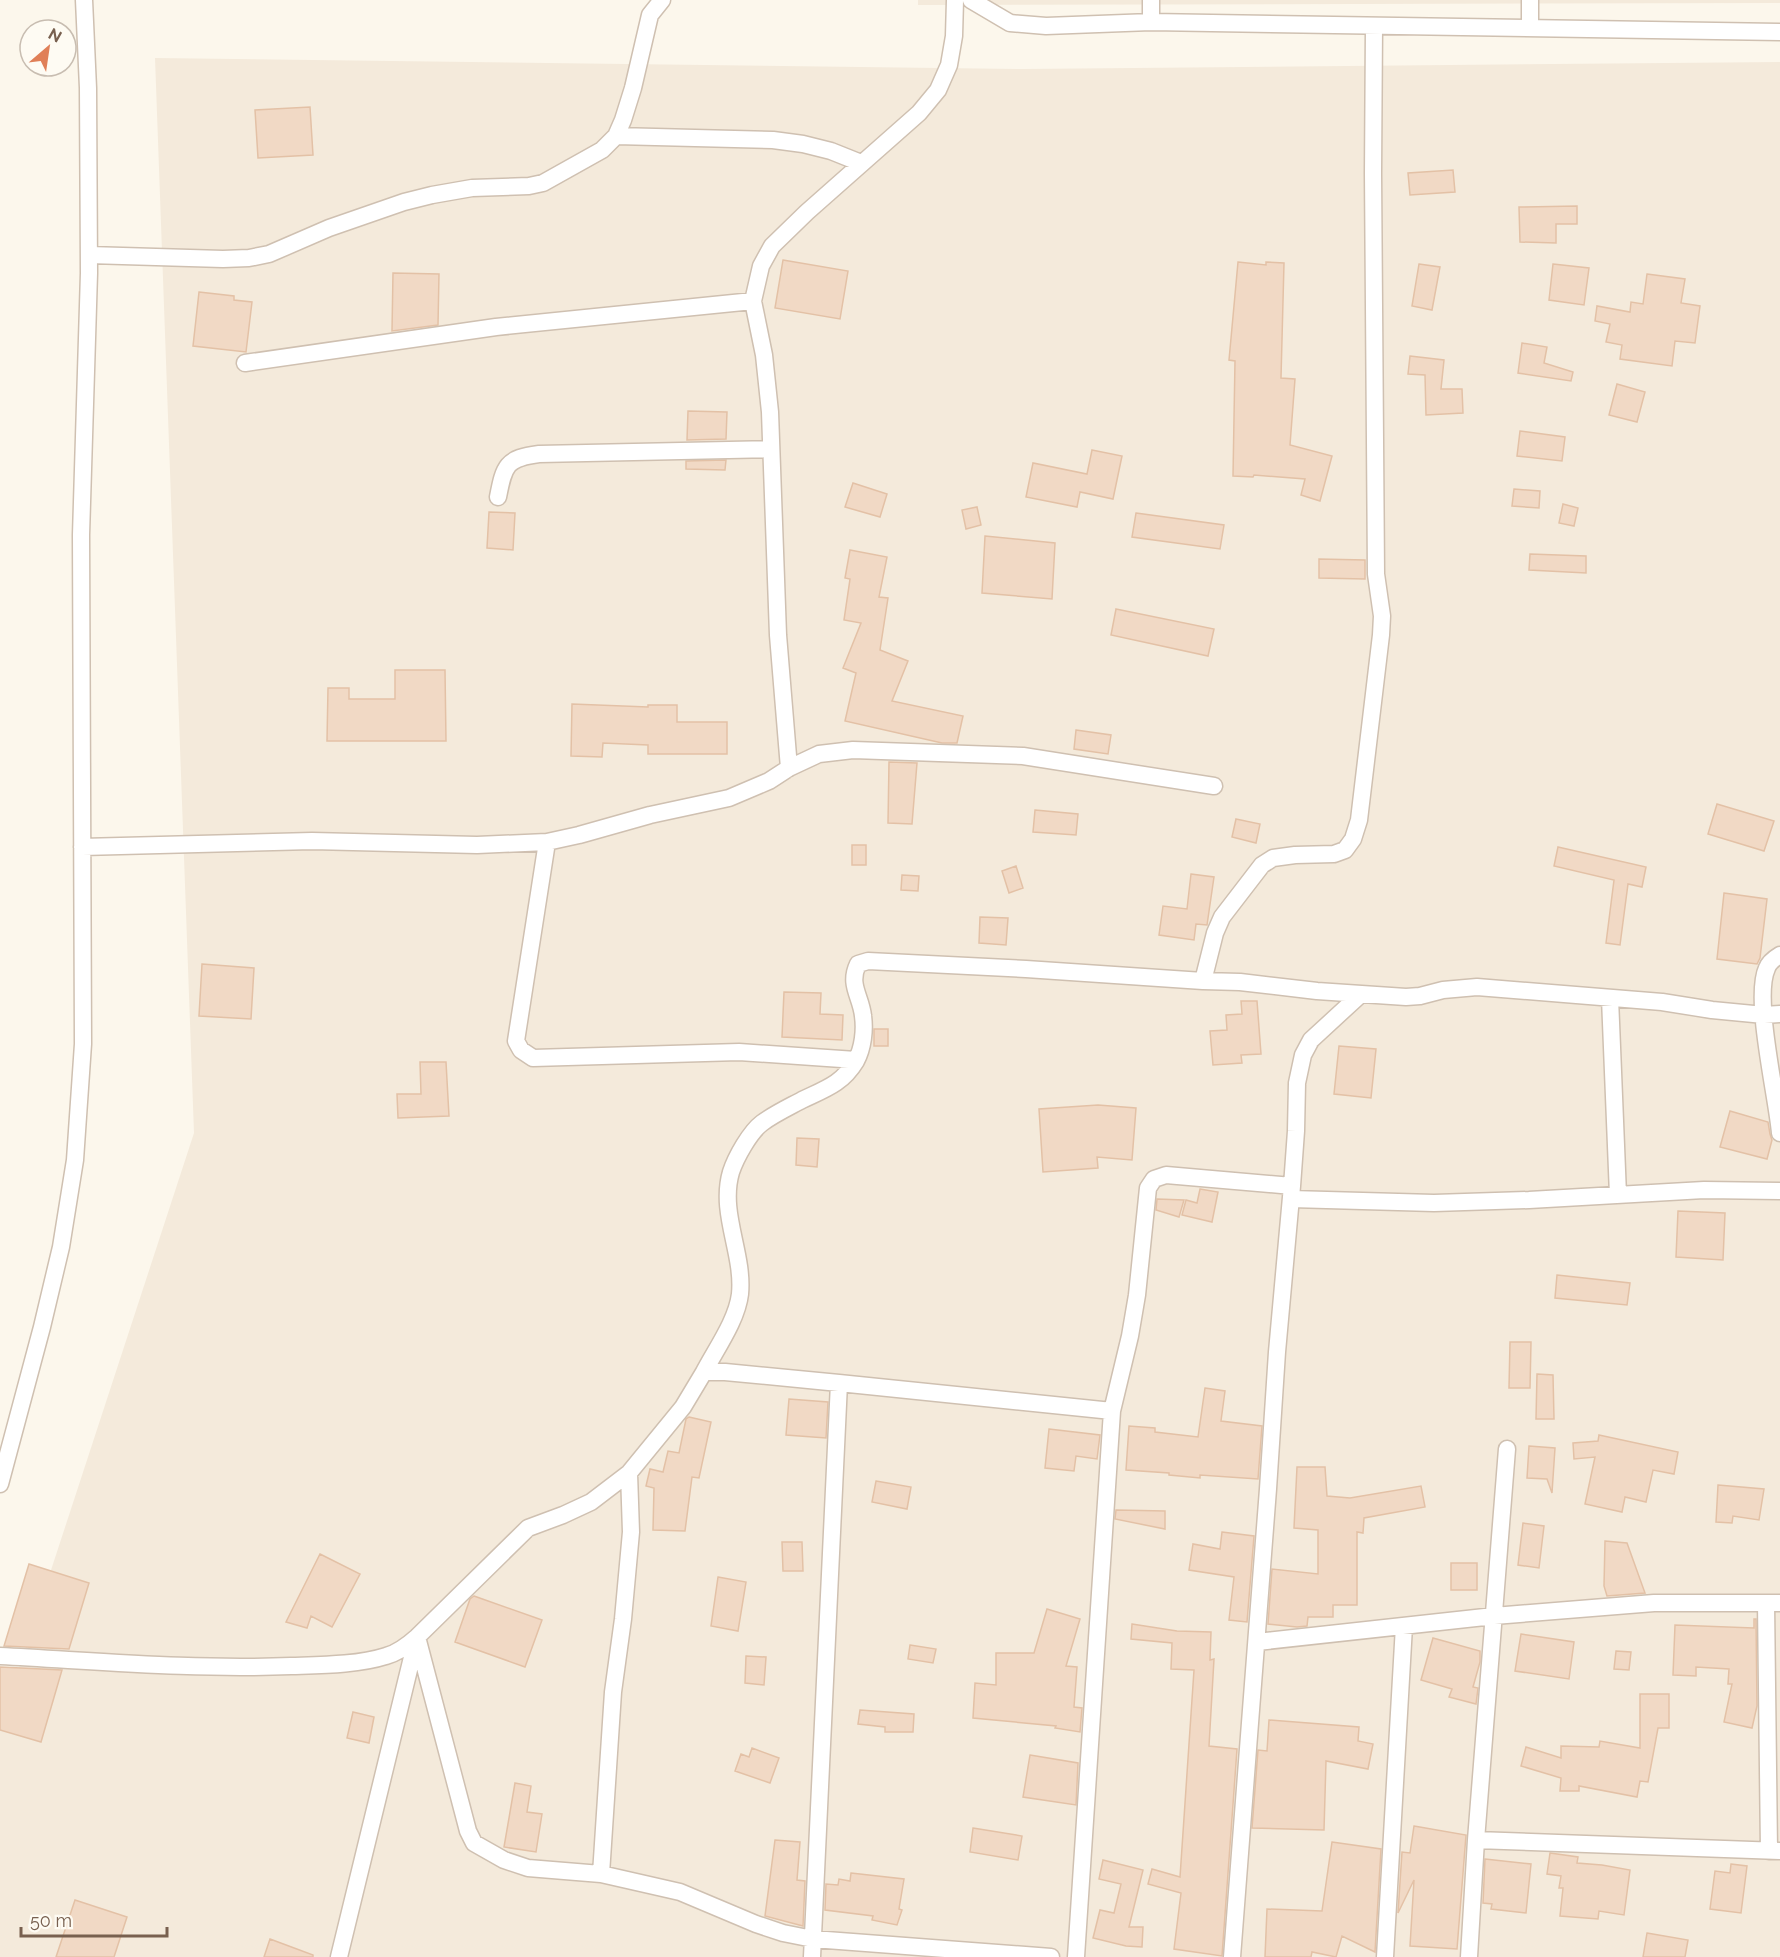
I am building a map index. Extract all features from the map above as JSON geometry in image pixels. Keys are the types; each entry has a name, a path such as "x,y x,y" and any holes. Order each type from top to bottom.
{"street":[{"path":"0,1484 61,1247 75,1160 83,1044 81,535 89,255 88,88 84,0"},
{"path":"89,255 223,260 249,258 269,254 329,228 404,202 472,188 529,186 543,183 602,150 616,136 633,88 650,15 662,0"},
{"path":"789,768 778,635 770,412 764,355 753,301 760,266 772,246 861,163 919,113 938,90 949,65 954,36 955,0"},
{"path":"971,0 1010,22 1047,26 1151,22 1780,33"},
{"path":"1151,0 1151,22"},
{"path":"1530,0 1530,28"},
{"path":"1203,981 1215,933 1222,917 1262,865 1273,858 1334,854 1345,850 1353,839 1359,820 1382,635 1382,616 1376,574 1374,26"},
{"path":"616,136 773,140 831,151 861,163"},
{"path":"245,363 496,327 753,301"},
{"path":"498,497 503,472 508,463 521,456 771,449"},
{"path":"82,847 312,841 477,845 547,842 650,815 729,798 770,780 819,754 842,752 929,752 1023,756 1215,786"},
{"path":"547,842 516,1041 521,1050 533,1058 739,1052 856,1060"},
{"path":"1780,955 1767,966 1763,981 1772,1014 1780,1133"},
{"path":"0,1656 233,1668 304,1666 364,1661 387,1656 403,1648 417,1637 528,1528 591,1502 630,1473 683,1407 735,1313 740,1295 740,1274 728,1196 731,1173 742,1147 761,1123 837,1084 856,1060 863,1043 863,1015 853,974 858,964 868,961 1026,969 1240,982 1317,992 1361,994 1420,996 1443,990 1477,987 1662,1002 1712,1010 1772,1014"},
{"path":"1232,1957 1277,1352 1296,1131 1297,1083 1303,1055 1311,1040 1361,994"},
{"path":"1610,998 1618,1195"},
{"path":"1076,1957 1112,1411 1131,1336 1146,1197 1148,1188 1154,1179 1166,1175 1291,1192 1434,1203 1704,1190 1780,1191"},
{"path":"704,1372 725,1372 1112,1411"},
{"path":"812,1957 839,1383"},
{"path":"1469,1957 1507,1449"},
{"path":"601,1874 613,1692 631,1532 630,1473"},
{"path":"1257,1642 1494,1616 1654,1604 1773,1603 1775,1851 1476,1840"},
{"path":"1385,1957 1404,1626"},
{"path":"417,1637 468,1831 474,1843 504,1860 528,1868 601,1874 680,1892 756,1924 783,1933 813,1939 1051,1957"},
{"path":"339,1957 417,1637"}],"shaded area":[{"path":"918,0 1780,0 1780,3 918,5"},
{"path":"155,58 1022,69 1780,62 1780,1957 0,1957 0,1726 194,1133"}],"building":[{"path":"310,107 313,155 258,158 255,110"},
{"path":"1453,170 1455,192 1410,195 1408,173"},
{"path":"1577,206 1577,224 1556,224 1556,243 1520,242 1519,207"},
{"path":"783,260 848,271 840,319 775,308"},
{"path":"1238,262 1266,265 1266,262 1284,263 1281,378 1295,379 1290,445 1332,456 1320,501 1301,495 1305,479 1254,475 1253,477 1233,476 1235,361 1229,360"},
{"path":"1419,264 1440,267 1432,310 1412,306"},
{"path":"1553,264 1589,268 1584,305 1549,300"},
{"path":"393,273 439,274 438,325 392,331"},
{"path":"1647,274 1685,279 1681,303 1700,306 1695,343 1675,341 1672,366 1620,359 1622,345 1606,342 1610,324 1595,321 1597,306 1630,312 1631,302 1643,304"},
{"path":"199,292 234,296 234,300 252,302 246,352 193,346"},
{"path":"1522,343 1547,347 1544,363 1573,372 1571,381 1518,373"},
{"path":"1410,356 1444,360 1441,389 1462,389 1463,413 1426,415 1425,375 1408,374"},
{"path":"1617,384 1645,392 1637,422 1609,415"},
{"path":"688,411 727,412 726,439 687,440"},
{"path":"1520,431 1565,437 1562,461 1517,456"},
{"path":"1092,450 1122,456 1113,499 1080,492 1077,507 1026,497 1033,463 1087,474"},
{"path":"726,460 725,470 686,469 686,461"},
{"path":"853,483 887,494 880,517 845,507"},
{"path":"1514,489 1540,491 1539,508 1512,506"},
{"path":"1563,504 1578,508 1574,526 1559,523"},
{"path":"977,507 981,525 966,529 962,510"},
{"path":"489,512 515,513 513,550 487,548"},
{"path":"1136,513 1224,525 1220,549 1132,537"},
{"path":"985,536 1055,543 1052,599 982,593"},
{"path":"850,550 887,557 879,597 888,598 880,650 908,661 892,701 963,716 957,743 942,743 845,721 856,673 843,668 861,623 844,620 850,579 845,578"},
{"path":"1530,554 1586,556 1586,573 1529,570"},
{"path":"1319,559 1365,560 1365,579 1319,578"},
{"path":"1116,609 1214,629 1208,656 1111,635"},
{"path":"395,670 445,670 446,741 327,741 328,688 349,688 349,699 395,699"},
{"path":"572,704 648,707 648,705 677,705 677,722 727,722 727,754 648,754 648,745 603,743 602,757 571,756"},
{"path":"1076,730 1111,735 1108,754 1074,749"},
{"path":"889,762 917,763 912,824 888,823"},
{"path":"1717,804 1774,821 1764,851 1708,834"},
{"path":"1035,810 1078,814 1076,835 1033,832"},
{"path":"1236,819 1260,824 1256,843 1232,837"},
{"path":"852,845 866,845 866,865 852,865"},
{"path":"1558,847 1646,867 1642,887 1628,884 1620,945 1606,943 1614,880 1554,866"},
{"path":"1016,866 1023,888 1009,893 1002,871"},
{"path":"1191,874 1214,877 1207,925 1196,924 1194,940 1159,935 1163,906 1187,909"},
{"path":"902,875 919,876 918,891 901,890"},
{"path":"1724,893 1767,899 1760,958 1757,964 1717,959"},
{"path":"980,917 1008,918 1006,945 979,943"},
{"path":"202,964 254,968 251,1019 199,1016"},
{"path":"784,992 821,993 820,1014 843,1015 842,1040 782,1037"},
{"path":"1241,1001 1257,1001 1261,1054 1241,1055 1242,1063 1213,1065 1210,1031 1227,1030 1226,1015 1242,1014"},
{"path":"874,1029 888,1029 888,1046 874,1046"},
{"path":"1339,1046 1376,1049 1371,1098 1334,1094"},
{"path":"420,1062 446,1062 449,1116 398,1118 397,1094 421,1094"},
{"path":"1098,1105 1136,1108 1132,1160 1097,1157 1098,1168 1043,1172 1039,1109"},
{"path":"1730,1111 1768,1122 1772,1140 1767,1159 1720,1147"},
{"path":"797,1138 819,1139 817,1167 796,1165"},
{"path":"1200,1189 1218,1192 1212,1222 1182,1215 1186,1200 1197,1203"},
{"path":"1157,1199 1184,1200 1179,1217 1156,1210"},
{"path":"1678,1211 1725,1213 1723,1260 1676,1257"},
{"path":"1557,1275 1630,1283 1627,1305 1555,1298"},
{"path":"1510,1342 1531,1342 1530,1388 1509,1388"},
{"path":"1537,1374 1553,1375 1554,1419 1536,1419"},
{"path":"1205,1388 1225,1391 1221,1421 1262,1426 1258,1479 1200,1475 1200,1478 1126,1470 1129,1426 1155,1428 1155,1432 1198,1437"},
{"path":"789,1399 828,1402 826,1438 786,1435"},
{"path":"689,1417 711,1422 699,1478 692,1477 685,1531 653,1530 654,1488 646,1486 650,1469 663,1472 668,1451 679,1453 686,1419"},
{"path":"1049,1429 1100,1435 1097,1459 1076,1456 1074,1471 1045,1468"},
{"path":"1599,1435 1678,1452 1674,1474 1653,1470 1646,1502 1625,1497 1622,1512 1585,1504 1595,1457 1574,1459 1573,1443 1598,1441"},
{"path":"1529,1446 1555,1448 1552,1493 1547,1479 1527,1478"},
{"path":"1297,1467 1325,1467 1327,1496 1350,1498 1421,1486 1425,1507 1364,1518 1363,1533 1357,1532 1357,1605 1333,1605 1333,1617 1308,1617 1307,1626 1297,1627 1268,1624 1272,1569 1318,1574 1318,1530 1294,1528"},
{"path":"876,1481 911,1487 907,1509 872,1502"},
{"path":"1718,1485 1764,1489 1759,1520 1733,1516 1732,1523 1716,1522"},
{"path":"1116,1510 1165,1511 1165,1529 1115,1519"},
{"path":"1523,1523 1544,1526 1539,1568 1518,1565"},
{"path":"1222,1532 1254,1536 1247,1622 1229,1620 1234,1577 1189,1570 1193,1544 1220,1549"},
{"path":"1605,1541 1627,1543 1645,1593 1607,1596 1604,1586"},
{"path":"782,1542 802,1542 803,1571 783,1571"},
{"path":"320,1554 360,1574 332,1627 311,1616 307,1628 286,1622"},
{"path":"1451,1563 1477,1563 1477,1590 1451,1590"},
{"path":"29,1564 89,1583 69,1649 4,1646"},
{"path":"718,1577 746,1582 738,1631 711,1626"},
{"path":"474,1596 542,1620 525,1667 455,1642 470,1599"},
{"path":"1047,1609 1080,1619 1066,1666 1077,1667 1074,1707 1082,1708 1080,1732 1055,1728 1056,1726 973,1718 975,1683 996,1685 996,1653 1034,1653"},
{"path":"1754,1619 1756,1619 1757,1706 1752,1728 1724,1722 1732,1684 1728,1684 1729,1669 1696,1667 1696,1676 1673,1675 1675,1625 1754,1628"},
{"path":"1132,1624 1177,1631 1211,1632 1210,1660 1214,1659 1209,1746 1237,1749 1222,1956 1174,1949 1181,1893 1148,1884 1152,1869 1180,1877 1194,1670 1171,1669 1172,1643 1131,1639"},
{"path":"1521,1634 1574,1642 1569,1679 1515,1671"},
{"path":"1433,1638 1480,1651 1480,1662 1473,1687 1478,1688 1476,1704 1449,1697 1452,1689 1421,1680"},
{"path":"910,1645 936,1649 933,1663 908,1659"},
{"path":"1616,1651 1631,1652 1629,1670 1614,1669"},
{"path":"746,1656 766,1657 764,1685 745,1683"},
{"path":"0,1667 62,1670 41,1742 0,1730"},
{"path":"1640,1694 1669,1694 1669,1728 1658,1728 1648,1782 1640,1781 1637,1797 1579,1786 1579,1791 1560,1791 1561,1778 1521,1766 1526,1747 1561,1758 1561,1746 1599,1747 1600,1741 1640,1748"},
{"path":"860,1710 914,1714 913,1732 885,1732 885,1727 858,1724"},
{"path":"353,1712 374,1717 369,1743 347,1738"},
{"path":"1269,1720 1359,1727 1358,1741 1373,1744 1368,1769 1326,1761 1324,1830 1252,1828 1258,1750 1267,1751"},
{"path":"752,1748 779,1758 770,1783 735,1771 741,1754 749,1757"},
{"path":"1030,1755 1078,1763 1076,1805 1023,1797"},
{"path":"515,1783 531,1786 527,1812 542,1814 536,1852 504,1847"},
{"path":"1414,1826 1466,1835 1457,1949 1410,1946 1414,1880 1398,1913 1402,1852 1410,1853"},
{"path":"973,1828 1022,1836 1018,1860 970,1852"},
{"path":"775,1840 800,1842 797,1880 805,1881 803,1926 765,1916"},
{"path":"1332,1842 1381,1849 1375,1952 1342,1936 1336,1957 1312,1952 1311,1957 1265,1957 1267,1909 1322,1911"},
{"path":"1550,1853 1578,1857 1577,1863 1630,1870 1624,1915 1599,1911 1598,1919 1560,1916 1563,1888 1559,1888 1561,1876 1547,1874"},
{"path":"1485,1859 1531,1864 1526,1913 1491,1909 1492,1904 1483,1903"},
{"path":"1103,1860 1143,1870 1129,1927 1143,1927 1142,1947 1126,1946 1093,1938 1100,1910 1114,1913 1121,1884 1099,1879"},
{"path":"1731,1864 1747,1866 1741,1913 1710,1909 1715,1871 1730,1873"},
{"path":"851,1873 904,1879 899,1909 902,1910 897,1925 872,1920 873,1916 825,1910 826,1884 838,1885 839,1879 850,1881"},
{"path":"75,1900 127,1917 114,1957 56,1957"},
{"path":"1647,1933 1688,1940 1685,1957 1643,1957"},
{"path":"270,1939 313,1955 313,1957 264,1957"}]}
